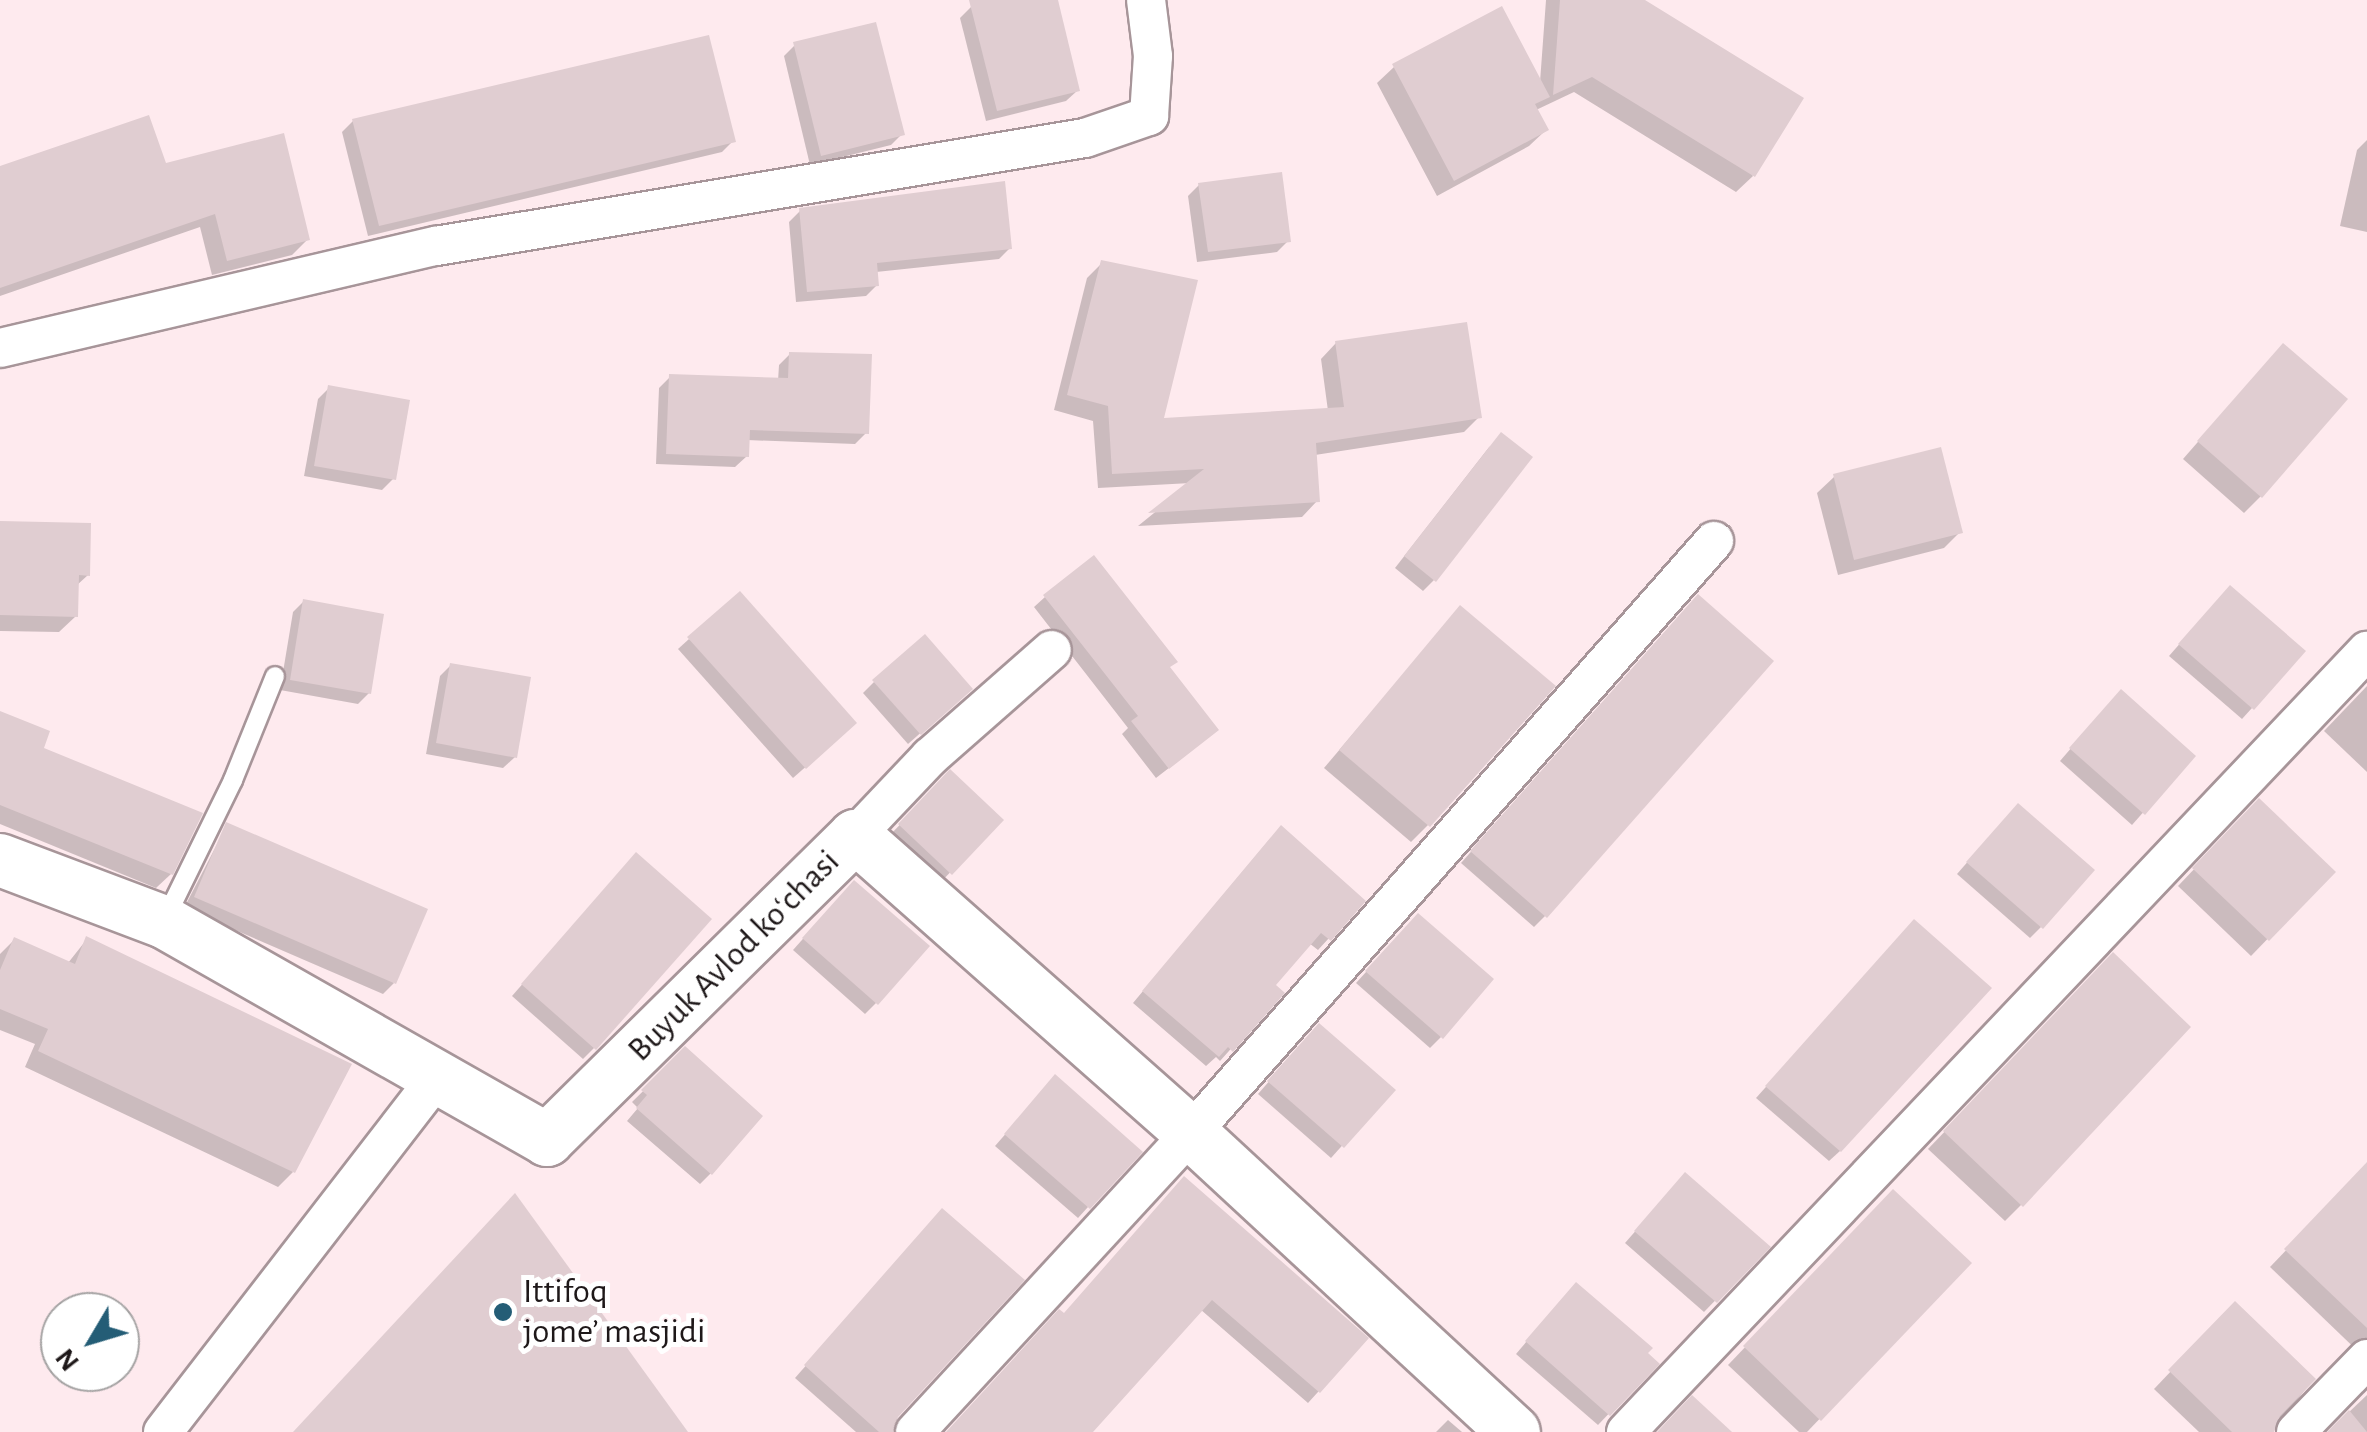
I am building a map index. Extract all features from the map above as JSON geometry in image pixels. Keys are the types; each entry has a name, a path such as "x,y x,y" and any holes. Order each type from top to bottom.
{"street":[{"path":"0,348 436,246 1085,138 1149,116 1153,56 1146,0"},
{"path":"915,1432 1191,1133 1714,541"},
{"path":"855,836 930,757 1052,650"},
{"path":"1626,1432 2367,651"},
{"name":"Buyuk Avlod koʻchasi","path":"0,860 164,922 548,1140 855,836 1191,1133 1514,1432"},
{"path":"163,1432 439,1075"},
{"path":"2296,1432 2367,1358"}],"lane":[{"path":"164,922 233,780 275,676"}],"building":[{"path":"969,0 1058,0 1080,91 997,111"},
{"path":"1560,0 1645,0 1804,98 1755,177 1592,77 1553,95"},
{"path":"1502,6 1550,97 1535,104 1549,130 1454,181 1392,64"},
{"path":"876,22 905,135 821,156 793,42"},
{"path":"709,35 736,142 379,226 352,119"},
{"path":"149,115 166,163 284,133 310,240 227,261 215,214 0,288 0,166"},
{"path":"1282,172 1291,242 1208,252 1198,183"},
{"path":"1005,181 1012,249 877,263 879,286 807,292 799,208"},
{"path":"1101,260 1198,280 1164,418 1344,407 1335,341 1467,322 1482,418 1316,443 1320,502 1148,513 1204,469 1112,474 1108,406 1067,395"},
{"path":"2283,343 2348,399 2262,498 2197,441"},
{"path":"789,352 872,354 869,434 750,430 749,457 666,454 669,374 788,378"},
{"path":"328,385 410,400 396,480 314,466"},
{"path":"1501,432 1533,457 1436,582 1404,556"},
{"path":"1941,447 1963,533 1854,560 1833,474"},
{"path":"0,521 91,523 90,576 79,575 78,617 0,615"},
{"path":"1094,555 1178,662 1170,667 1219,730 1169,769 1131,721 1138,716 1043,595"},
{"path":"2230,585 2306,651 2254,710 2178,644"},
{"path":"740,591 857,723 806,769 687,637"},
{"path":"1698,594 1774,661 1547,918 1470,851"},
{"path":"303,599 384,614 371,694 290,680"},
{"path":"1460,605 1556,686 1430,827 1339,750"},
{"path":"925,634 973,689 921,735 872,680"},
{"path":"450,663 531,677 517,758 436,743"},
{"path":"2121,689 2196,756 2145,815 2069,748"},
{"path":"0,711 50,731 44,748 203,813 173,875 0,805"},
{"path":"950,769 1004,820 952,875 898,824"},
{"path":"2259,798 2336,872 2269,941 2192,868"},
{"path":"2018,803 2095,870 2043,929 1966,862"},
{"path":"226,822 428,909 396,984 194,897"},
{"path":"1281,825 1366,901 1331,941 1321,933 1276,985 1285,993 1233,1052 1228,1047 1219,1057 1142,991"},
{"path":"636,852 712,919 596,1050 521,984"},
{"path":"854,880 930,946 878,1005 802,938"},
{"path":"1418,913 1494,979 1443,1039 1365,971"},
{"path":"1914,919 1992,988 1841,1152 1765,1086"},
{"path":"86,936 352,1064 295,1173 38,1051 48,1029 0,1009 0,970 14,937 75,964"},
{"path":"2113,952 2191,1027 2023,1207 1943,1131"},
{"path":"1319,1023 1396,1090 1344,1148 1267,1081"},
{"path":"685,1046 763,1116 712,1175 636,1108 647,1095 641,1090"},
{"path":"1055,1074 1143,1152 1090,1209 1004,1134"},
{"path":"2367,1162 2367,1328 2284,1249"},
{"path":"1685,1172 1771,1247 1717,1303 1634,1231"},
{"path":"1184,1176 1369,1338 1320,1393 1212,1300 1093,1432 946,1432 1059,1309 1064,1313"},
{"path":"1893,1189 1972,1263 1821,1421 1743,1346"},
{"name":"Ittifoq jome’ masjidi","path":"515,1193 688,1432 293,1432"},
{"path":"942,1208 1025,1280 898,1417 893,1432 879,1432 804,1365"},
{"path":"1576,1282 1653,1348 1648,1353 1660,1364 1610,1416 1525,1341"},
{"path":"2235,1301 2316,1379 2280,1416 2274,1432 2232,1432 2168,1370"},
{"path":"1692,1395 1732,1432 1657,1432"},
{"path":"2349,1410 2367,1432 2327,1432"}],"place":[{"name":"Ittifoq jome’ masjidi","path":"503,1312"}]}
